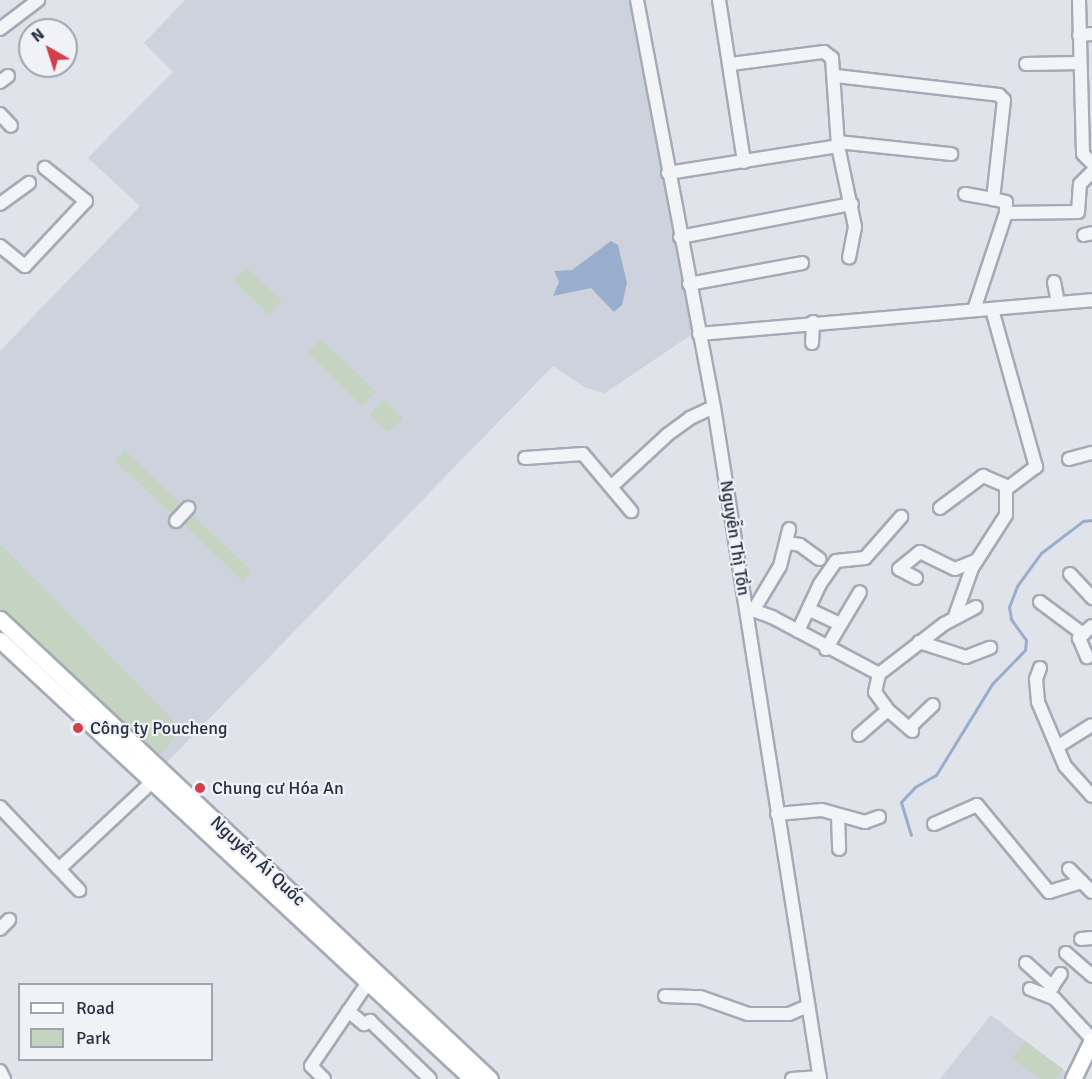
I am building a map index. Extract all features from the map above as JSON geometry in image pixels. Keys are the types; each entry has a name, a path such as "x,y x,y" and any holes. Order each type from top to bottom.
{"main road":[{"name":"Nguyễn Ái Quốc","path":"0,619 469,1078"},
{"path":"0,640 158,776"},
{"name":"Nguyễn Ái Quốc","path":"158,776 490,1079"},
{"path":"1073,1079 1092,1039"}],"street":[{"path":"0,30 38,0"},
{"name":"Nguyễn Thị Tồn","path":"637,0 750,610 777,814 820,1078"},
{"path":"719,0 731,64 744,162"},
{"path":"1079,0 1086,34 1080,63 1083,154 1092,164"},
{"path":"731,64 824,52 832,58 836,76 838,144 855,227 849,257"},
{"path":"1026,64 1080,63"},
{"path":"836,76 1002,97 993,199"},
{"path":"0,114 11,126"},
{"path":"668,173 744,162 838,144 951,154"},
{"path":"0,246 24,266 86,201 45,168"},
{"path":"1006,213 1076,213 1080,208 1080,184 1092,172"},
{"path":"0,204 29,183"},
{"path":"965,194 1006,202 1006,213 974,310"},
{"path":"680,237 852,204"},
{"path":"689,284 802,263"},
{"path":"1054,282 1058,303"},
{"path":"699,334 813,322 1092,300"},
{"path":"992,309 1011,387 1036,461 1034,471 1006,487"},
{"path":"812,343 813,322"},
{"path":"612,486 667,435 690,418 714,407"},
{"path":"525,459 579,453 612,486 631,511"},
{"path":"1069,459 1092,453"},
{"path":"940,508 983,476 1006,487"},
{"path":"955,616 977,560 1006,515 1006,487"},
{"path":"176,520 188,508"},
{"path":"798,631 810,610 820,584 836,561 865,558 901,517"},
{"path":"789,529 788,543 775,577 750,610 798,631 826,649 879,674"},
{"path":"788,543 800,545 819,560"},
{"path":"916,578 899,569 920,552 956,569 977,560"},
{"path":"1071,574 1092,598"},
{"path":"826,649 860,592"},
{"path":"1040,602 1088,630 1078,638 1087,657"},
{"path":"933,705 910,729 888,710 876,692 879,674 955,616 976,607"},
{"path":"810,610 840,624"},
{"path":"920,642 966,657 990,648"},
{"path":"1040,668 1036,695 1057,747 1065,766 1092,796"},
{"path":"859,735 888,710"},
{"path":"1057,747 1092,725"},
{"path":"59,869 158,776"},
{"path":"934,825 977,805 1050,892 1082,882"},
{"path":"0,807 79,890"},
{"path":"777,814 822,810 864,822 879,818"},
{"path":"838,816 839,849"},
{"path":"1069,869 1092,892"},
{"path":"1066,953 1092,976"},
{"path":"1026,963 1092,1039"},
{"path":"1050,990 1061,974"},
{"path":"324,1079 311,1066 369,981"},
{"path":"1030,989 1050,990"},
{"path":"665,996 700,997 748,1014 789,1014 808,1006"},
{"path":"348,1011 364,1024 370,1021 430,1079"},
{"path":"0,1071 4,1079"},
{"path":"792,1079 820,1078"}],"shaded area":[{"path":"185,0 632,0 694,333 605,393 586,388 553,366 164,765 0,610 0,351 140,206 88,158 173,72 144,43"},
{"path":"991,1015 1069,1074 1067,1079 940,1079"}],"green space":[{"path":"246,267 282,301 269,315 233,280"},
{"path":"321,339 376,392 362,406 308,352"},
{"path":"384,399 403,418 388,432 369,414"},
{"path":"125,450 184,507 175,517 115,461"},
{"path":"189,512 252,571 243,581 180,521"},
{"path":"0,544 183,730 156,758 0,610"},
{"path":"1025,1041 1063,1069 1056,1079 1040,1079 1012,1058"}],"water":[{"path":"611,241 618,245 627,283 622,305 614,312 591,288 553,296 559,282 554,271 572,270"}],"waterway":[{"path":"911,835 901,802 915,787 936,775 992,684 1025,650 1026,640 1011,619 1009,607 1017,586 1041,553 1083,521 1092,520"}],"place":[{"name":"Công ty Poucheng","path":"78,728"},
{"name":"Chung cư Hóa An","path":"200,788"}]}
